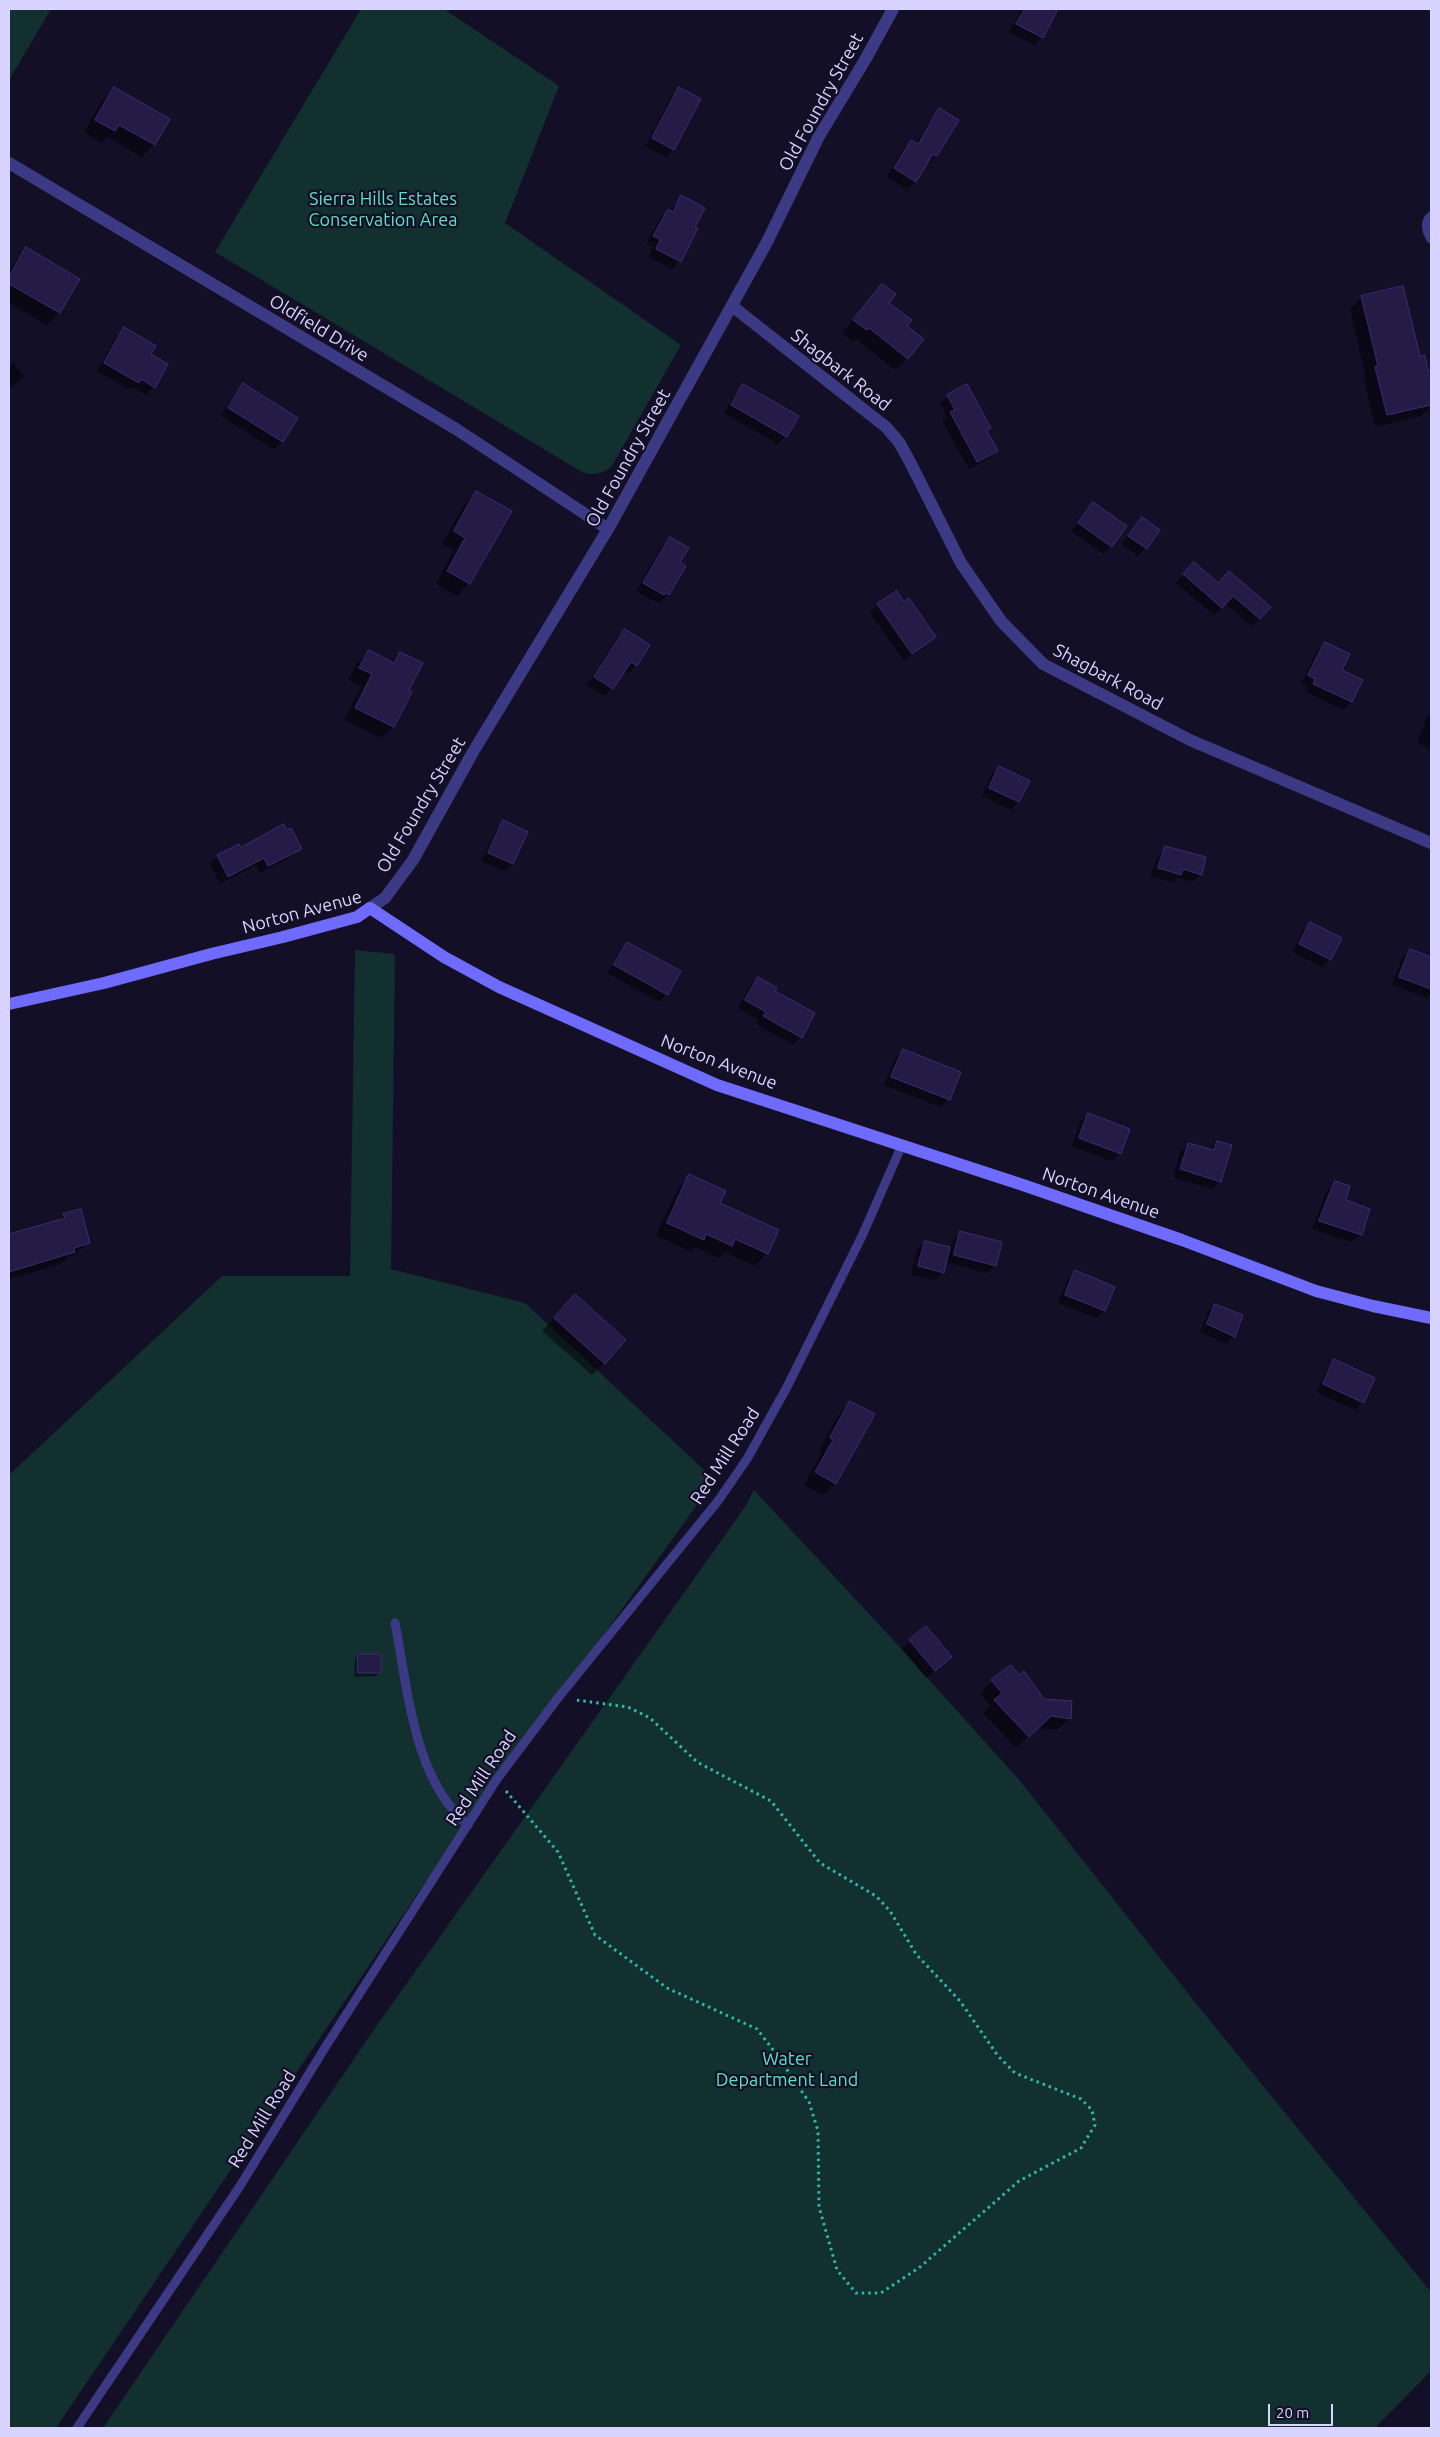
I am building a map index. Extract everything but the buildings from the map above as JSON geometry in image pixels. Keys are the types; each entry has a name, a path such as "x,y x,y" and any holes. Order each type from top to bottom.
{"street":[{"name":"Old Foundry Street","path":"370,908 385,898 413,860 473,752 608,529 732,306 818,138 865,60 892,9"},
{"name":"Oldfield Drive","path":"9,163 456,429 608,529"},
{"name":"Shagbark Road","path":"732,306 886,427 899,442 961,562 1001,621 1043,664 1190,740 1431,843"},
{"name":"Norton Avenue","path":"9,1004 104,983 210,954 357,918 370,908 444,957 499,987 709,1081 1182,1240 1316,1291 1373,1306 1431,1318"}],"lane":[{"path":"1431,216 1427,220 1426,226 1431,238"},
{"name":"Red Mill Road","path":"77,2428 240,2186 326,2046 497,1779 558,1698 718,1501 747,1459 787,1387 862,1236 902,1145"},
{"path":"395,1623 417,1733 426,1765 452,1809 468,1825"}],"path":[{"path":"497,1779 558,1852 595,1935 667,1988 757,2029 778,2055 809,2102 818,2132 820,2208 837,2270 856,2293 881,2293 920,2267 1019,2181 1080,2148 1095,2125 1092,2110 1081,2099 1016,2073 998,2056 960,2001 916,1954 890,1911 876,1896 820,1863 771,1801 697,1762 650,1718 628,1707 558,1698"}],"green space":[{"path":"9,9 51,9 9,80"},
{"name":"Sierra Hills Estates Conservation Area","path":"361,9 444,9 559,86 505,223 681,345 613,464 603,472 591,474 582,472 215,252"},
{"path":"355,950 395,954 391,1269 525,1303 715,1480 422,1887 56,2428 9,2428 9,1475 222,1276 350,1276"},
{"name":"Water Department Land","path":"754,1490 898,1645 1021,1782 1194,2001 1431,2292 1431,2371 1375,2428 103,2428 375,2028 745,1507"}]}
